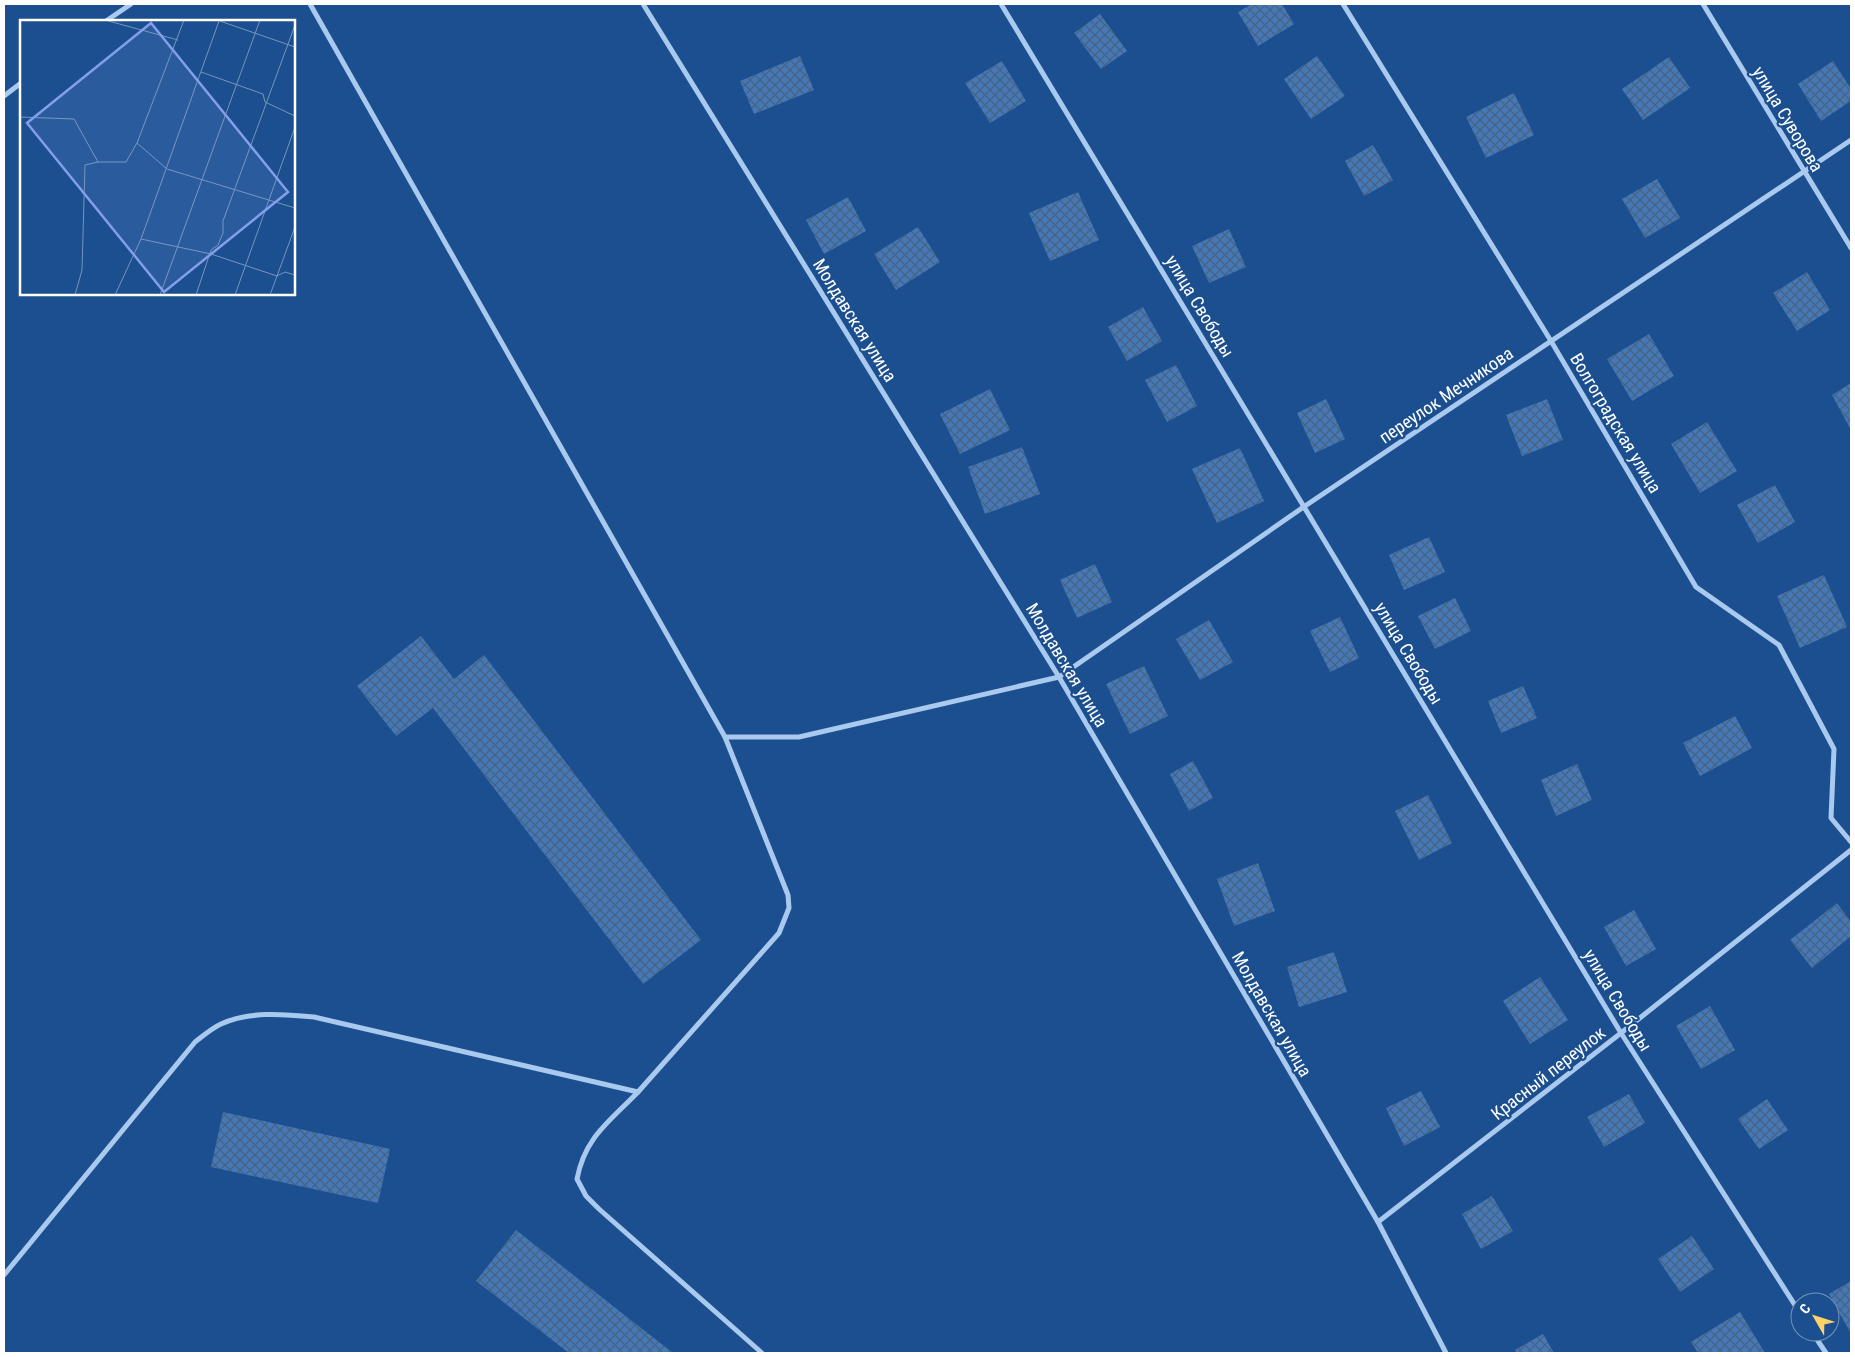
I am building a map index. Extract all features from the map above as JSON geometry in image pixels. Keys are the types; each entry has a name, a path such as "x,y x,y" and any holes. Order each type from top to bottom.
{"street":[{"path":"107,20 131,4"},
{"path":"310,4 725,737 788,895 789,908 779,933 638,1092 590,1141 580,1160 577,1180 586,1196 599,1209 762,1353"},
{"name":"Молдавская улица","path":"643,4 1060,677 1378,1222 1446,1353"},
{"name":"улица Свободы","path":"1002,4 1622,1033 1790,1297"},
{"name":"Волгоградская улица","path":"1343,4 1551,341 1696,587 1779,645 1834,749 1831,818 1851,842"},
{"name":"улица Суворова","path":"1703,4 1851,248"},
{"path":"4,96 20,84"},
{"name":"переулок Мечникова","path":"1060,677 1305,506 1851,140"},
{"path":"725,737 799,737 1060,677"},
{"name":"Красный переулок","path":"1378,1222 1622,1033 1851,850"},
{"path":"4,1275 195,1042 221,1024 253,1016 276,1014 314,1017 638,1092"},
{"path":"1819,1342 1826,1353"}],"building":[{"path":"1252,4 1282,4 1294,24 1258,46 1238,12"},
{"path":"1100,14 1127,51 1101,69 1074,33"},
{"path":"800,56 814,90 754,114 740,81"},
{"path":"1317,56 1345,96 1311,119 1284,79"},
{"path":"1669,57 1690,88 1643,120 1622,89"},
{"path":"1002,61 1026,101 990,123 965,83"},
{"path":"1833,61 1851,89 1851,101 1821,121 1798,84"},
{"path":"1514,93 1534,135 1486,158 1466,117"},
{"path":"1373,145 1393,180 1364,196 1345,161"},
{"path":"1657,179 1680,218 1645,238 1622,199"},
{"path":"1078,192 1099,240 1050,261 1029,213"},
{"path":"848,197 866,231 824,254 806,220"},
{"path":"918,227 940,262 896,290 874,254"},
{"path":"1229,229 1246,267 1209,283 1192,246"},
{"path":"1807,272 1830,310 1797,331 1773,293"},
{"path":"1143,307 1162,341 1127,361 1108,327"},
{"path":"1649,334 1674,376 1632,401 1607,359"},
{"path":"1176,365 1197,406 1167,422 1145,380"},
{"path":"1851,383 1851,430 1832,395"},
{"path":"990,389 1010,430 960,454 940,414"},
{"path":"1326,399 1345,439 1315,453 1297,413"},
{"path":"1547,399 1563,440 1522,456 1506,415"},
{"path":"1707,422 1737,471 1700,493 1671,444"},
{"path":"1022,447 1040,494 985,514 968,467"},
{"path":"1240,448 1264,501 1217,523 1192,469"},
{"path":"1775,485 1795,522 1758,543 1737,505"},
{"path":"1429,537 1445,572 1404,590 1389,555"},
{"path":"1095,564 1112,602 1077,618 1060,580"},
{"path":"1824,575 1847,627 1800,648 1777,596"},
{"path":"1455,598 1471,631 1435,649 1418,616"},
{"path":"1340,617 1359,658 1330,672 1310,631"},
{"path":"1209,620 1233,662 1200,680 1176,639"},
{"path":"421,636 454,679 484,655 701,940 643,984 433,708 396,736 357,686"},
{"path":"1144,666 1168,716 1130,734 1106,684"},
{"path":"1523,686 1537,718 1501,733 1488,701"},
{"path":"1735,716 1752,748 1700,776 1683,743"},
{"path":"1193,761 1213,798 1189,811 1170,774"},
{"path":"1577,764 1592,800 1556,816 1541,780"},
{"path":"1428,795 1452,843 1419,860 1395,811"},
{"path":"1258,863 1275,911 1234,926 1217,879"},
{"path":"1837,903 1851,922 1851,936 1812,968 1790,940"},
{"path":"1634,910 1656,949 1626,966 1604,927"},
{"path":"1334,952 1347,992 1299,1007 1287,967"},
{"path":"1540,977 1568,1020 1530,1044 1503,1001"},
{"path":"1710,1006 1735,1050 1701,1069 1676,1026"},
{"path":"1421,1091 1440,1127 1404,1146 1386,1108"},
{"path":"1629,1094 1645,1123 1604,1147 1587,1117"},
{"path":"1767,1099 1788,1130 1759,1149 1738,1119"},
{"path":"223,1112 390,1149 378,1203 211,1167"},
{"path":"1492,1196 1513,1231 1481,1249 1462,1214"},
{"path":"516,1230 673,1353 569,1353 476,1281"},
{"path":"1692,1236 1714,1269 1680,1292 1658,1259"},
{"path":"1851,1281 1851,1334 1840,1314 1840,1292 1832,1292"},
{"path":"1740,1312 1765,1353 1698,1353 1691,1342"},
{"path":"1543,1334 1554,1353 1517,1353 1515,1350"}]}
